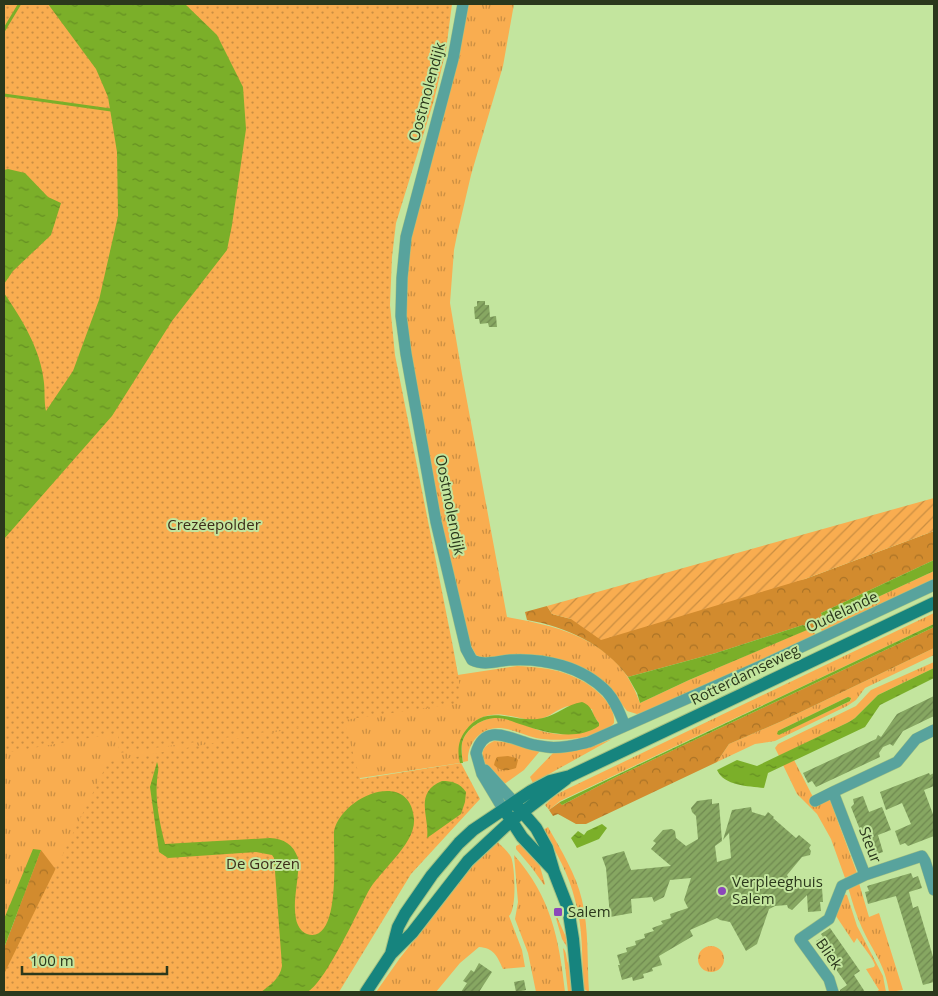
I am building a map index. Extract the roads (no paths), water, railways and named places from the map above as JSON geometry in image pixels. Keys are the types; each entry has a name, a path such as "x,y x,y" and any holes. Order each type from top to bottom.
{"main road":[{"name":"Rotterdamseweg","path":"366,992 390,954 412,933 468,861 511,820 518,807 536,788 550,781 570,776 934,603"},
{"name":"Rotterdamseweg","path":"390,954 398,927 405,914 432,875 459,843 473,830 503,809 518,807"},
{"path":"518,807 541,836 547,848 568,908 578,992"},
{"path":"503,809 522,837 554,872"}],"street":[{"name":"Oostmolendijk","path":"463,4 453,59 406,237 402,278 401,316 406,354 436,522 466,649 472,660 482,663 529,659 561,665 578,672 594,681 608,693 625,726"},
{"name":"Oudelande","path":"625,726 772,661 934,585"},
{"path":"503,809 478,763 477,748 484,739 498,734 534,745 560,748 590,742 625,726"},
{"path":"815,801 897,762 916,739 934,730"},
{"path":"478,763 518,807"},
{"name":"Steur","path":"833,792 865,875 922,856 930,860 934,890"},
{"name":"Bliek","path":"833,992 829,979 800,939 829,919 842,886 865,875"}],"water":[{"path":"48,4 185,4 217,35 243,87 246,129 227,250 172,321 112,416 4,539 4,293 24,324 35,347 42,371 46,411 73,371 99,300 118,216 117,152 108,97 96,69"},
{"path":"8,169 25,173 48,197 61,203 51,235 13,271 4,284 4,170"},
{"path":"934,560 934,571 824,622 821,613"},
{"path":"934,624 934,627 616,777 562,805 560,803 560,802"},
{"path":"803,625 807,627 807,630 640,703 628,677 716,653"},
{"path":"934,668 934,678 880,705 865,727 768,773 764,788 744,786 731,782 720,775 717,770 737,760 757,766 849,722 878,695"},
{"path":"848,697 851,698 850,701 779,735 777,734 778,731"},
{"path":"582,702 590,708 599,723 599,726 590,731 571,734 551,733 504,719 491,718 475,725 467,733 462,743 463,763 460,763 458,750 461,738 475,721 493,715 523,719 543,718"},
{"path":"157,762 157,805 165,844 270,838 287,843 298,858 295,904 297,924 307,934 318,934 326,925 331,911 334,875 334,831 340,818 349,807 362,798 376,793 389,791 401,794 410,803 414,819 409,838 373,884 331,962 314,986 307,992 261,992 277,978 282,966 274,858 272,855 256,852 168,858 159,852 150,787"},
{"path":"442,781 452,782 461,786 466,792 465,802 461,814 427,838 425,799 433,786"},
{"path":"602,824 607,828 599,839 577,848 571,838 578,831 584,835 587,831"},
{"path":"33,849 41,850 4,948 4,919"}],"waterway":[{"path":"4,30 19,5"},
{"path":"4,95 111,110"}],"place":[{"name":"Verpleeghuis Salem","path":"722,891"},
{"name":"Salem","path":"558,912"}],"park label":[{"name":"Crezéepolder","path":"214,525"},
{"name":"De Gorzen","path":"263,864"}]}
